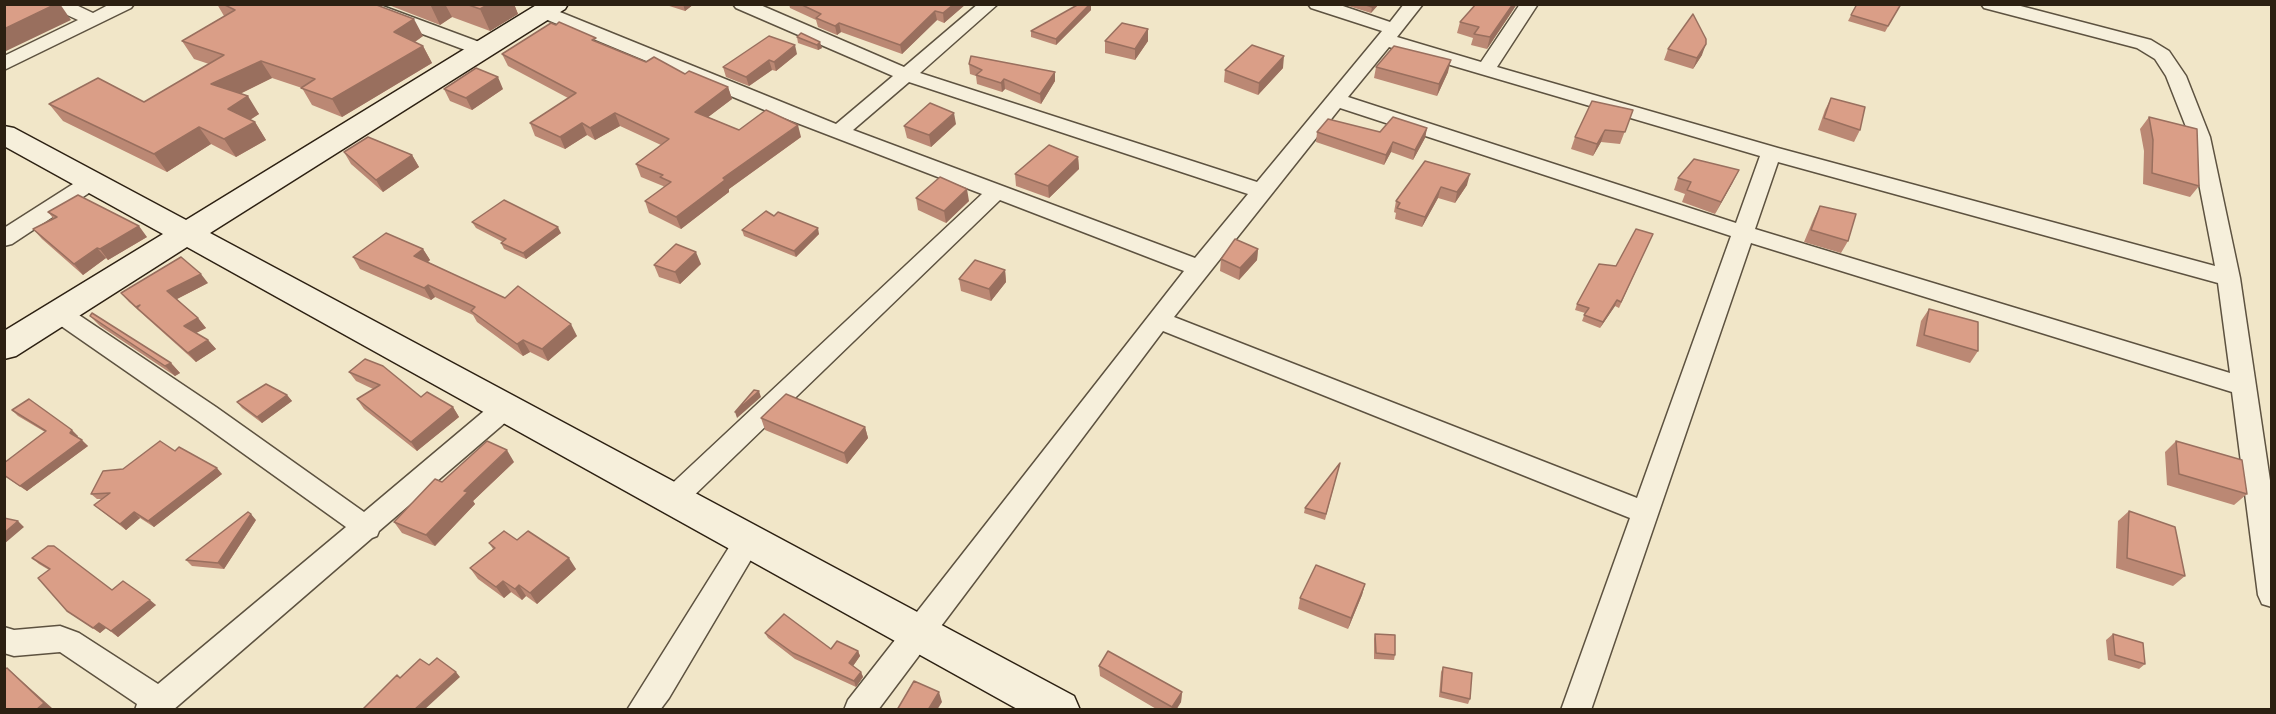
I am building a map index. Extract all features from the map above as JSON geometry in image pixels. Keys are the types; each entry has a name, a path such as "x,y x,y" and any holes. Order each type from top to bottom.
{"street":[{"path":"58,4 93,20"},
{"path":"4,64 125,4"},
{"path":"359,4 483,50"},
{"path":"742,4 906,75 1262,191"},
{"path":"839,132 989,4"},
{"path":"1317,4 1486,69 1771,153 2229,278"},
{"path":"859,710 1199,268 1414,4"},
{"path":"1486,69 1529,4"},
{"path":"1990,4 2134,41 2156,50 2176,76 2200,137 2229,278 2271,595"},
{"path":"4,347 550,8 839,132 1199,268"},
{"path":"1337,100 1744,232 2243,386"},
{"path":"4,134 1059,710"},
{"path":"1576,710 1771,153"},
{"path":"4,239 91,182"},
{"path":"672,500 996,192"},
{"path":"58,313 207,414 367,528"},
{"path":"1159,320 1646,513"},
{"path":"4,640 14,643 60,639 69,642 155,706 367,528 505,408"},
{"path":"642,710 658,688 748,541"}],"building":[{"path":"4,4 56,4 4,29"},
{"path":"223,4 374,4 414,19 394,32 423,46 332,99 301,88 315,79 261,61 211,84 248,96 228,109 255,122 224,139 199,127 154,154 49,104 98,78 144,102 224,55 182,41 235,10"},
{"path":"466,4 489,4 480,9"},
{"path":"800,4 954,4 943,13 935,11 900,45 839,23 835,26 816,18 821,14"},
{"path":"1079,4 1090,4 1056,39 1031,31"},
{"path":"1476,4 1513,4 1490,37 1474,34 1479,27 1460,22"},
{"path":"1857,4 1901,4 1888,26 1851,15"},
{"path":"1693,14 1706,39 1706,44 1697,58 1668,49"},
{"path":"559,22 596,38 592,40 646,62 654,57 685,74 689,71 728,87 695,112 739,130 766,110 798,125 723,178 725,180 676,217 645,201 671,182 660,177 663,175 636,164 669,139 615,113 590,128 582,123 560,137 530,123 576,93 502,54 551,23 556,25"},
{"path":"1122,23 1148,29 1135,49 1105,41"},
{"path":"801,33 820,42 817,45 797,37"},
{"path":"769,36 795,45 774,62 769,60 746,77 723,67"},
{"path":"1252,45 1284,56 1259,83 1225,70"},
{"path":"1394,46 1451,60 1439,84 1376,67"},
{"path":"971,56 1055,72 1040,94 1004,79 1001,83 976,75 982,70 969,64"},
{"path":"476,68 498,77 466,98 444,89"},
{"path":"1831,98 1865,107 1860,130 1824,118"},
{"path":"1592,101 1633,110 1625,132 1605,130 1597,144 1575,137"},
{"path":"930,103 954,113 929,135 904,126"},
{"path":"1393,117 1427,128 1415,150 1393,142 1386,155 1317,132 1328,119 1380,132"},
{"path":"2149,117 2197,129 2199,186 2152,173 2153,140"},
{"path":"368,137 412,155 376,180 344,152"},
{"path":"1049,145 1078,157 1048,186 1015,174"},
{"path":"1694,159 1739,170 1721,202 1687,190 1691,182 1678,178"},
{"path":"1425,161 1470,174 1457,192 1441,187 1425,217 1397,208 1400,203 1396,201"},
{"path":"940,177 967,189 944,211 916,198"},
{"path":"78,195 139,226 100,249 97,248 74,264 33,229 57,217 48,212"},
{"path":"504,200 558,227 523,253 501,243 506,239 472,222"},
{"path":"1820,206 1856,214 1848,241 1811,230"},
{"path":"766,211 774,216 778,212 818,228 794,251 742,230"},
{"path":"1636,229 1653,234 1621,302 1617,300 1603,322 1584,315 1589,308 1577,304 1599,264 1616,266"},
{"path":"386,233 423,249 414,256 505,298 518,286 571,324 542,349 523,340 517,344 471,311 475,307 428,285 424,288 353,257"},
{"path":"1235,239 1258,249 1240,268 1221,259"},
{"path":"676,244 696,252 675,272 654,265"},
{"path":"181,257 201,274 167,291 198,318 184,326 208,340 188,353 137,308 140,305 136,307 121,293"},
{"path":"975,260 1005,270 989,289 959,279"},
{"path":"1929,309 1978,322 1978,351 1924,335"},
{"path":"92,313 171,363 165,366 90,316"},
{"path":"365,359 383,366 421,397 427,392 453,407 411,442 357,399 380,385 349,372"},
{"path":"266,384 287,395 257,417 237,402"},
{"path":"754,390 759,391 735,412"},
{"path":"786,394 865,427 844,453 761,418"},
{"path":"29,399 72,430 70,433 82,440 20,486 4,475 4,463 46,431 12,410"},
{"path":"160,441 175,451 179,447 217,468 148,521 134,512 120,524 94,505 110,493 91,494 103,471 123,469"},
{"path":"487,441 507,450 464,491 468,492 426,535 394,522 435,479 442,482"},
{"path":"2176,441 2242,460 2247,494 2179,474"},
{"path":"1340,463 1326,514 1305,508"},
{"path":"2129,511 2175,527 2185,576 2127,558"},
{"path":"248,512 251,514 218,563 186,560"},
{"path":"4,518 18,521 4,533"},
{"path":"504,531 517,540 528,531 569,558 530,593 519,585 515,589 503,581 496,587 470,568 495,548 489,543"},
{"path":"48,546 54,546 112,590 123,581 150,600 111,631 99,623 93,628 67,611 38,578 50,569 32,558"},
{"path":"1316,565 1365,584 1351,618 1300,598"},
{"path":"784,614 831,649 837,641 858,651 849,663 861,672 854,681 793,653 765,633"},
{"path":"1375,634 1395,635 1395,655 1376,653"},
{"path":"2113,634 2143,643 2145,664 2115,655"},
{"path":"1108,651 1182,692 1172,707 1099,666"},
{"path":"437,658 456,672 414,710 362,710 397,675 400,678 420,659 429,665"},
{"path":"1443,667 1472,673 1470,699 1441,692"},
{"path":"7,668 44,703 36,710 4,710 4,670"},
{"path":"914,681 939,692 928,710 897,710"}]}
